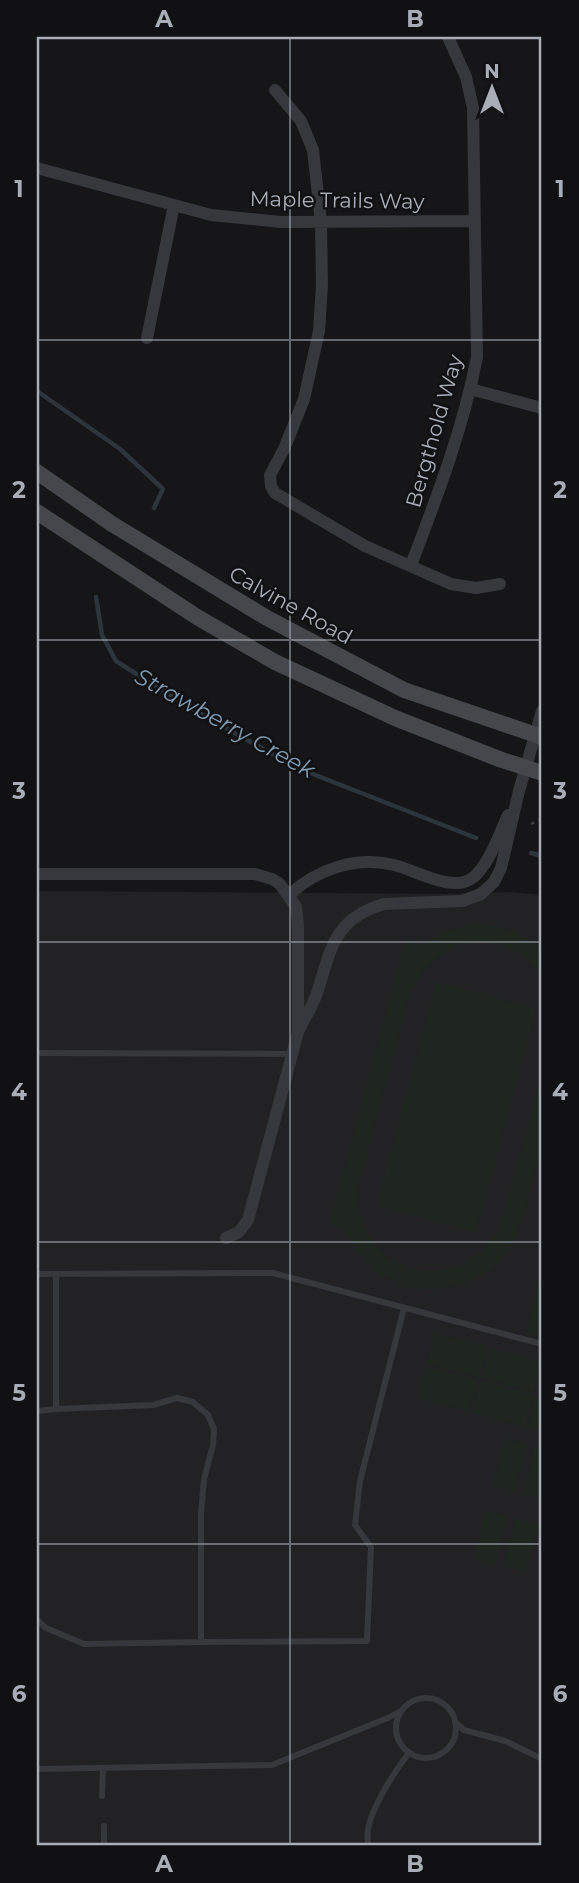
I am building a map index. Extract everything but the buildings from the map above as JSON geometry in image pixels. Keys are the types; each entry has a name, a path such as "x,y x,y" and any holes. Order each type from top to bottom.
{"main road":[{"name":"Calvine Road","path":"37,472 112,524 267,618 404,690 539,736"},
{"path":"37,512 197,617 275,662 395,718 542,773"}],"street":[{"name":"Bergthold Way","path":"411,565 438,496 477,357 473,108 466,77 448,37"},
{"path":"275,90 301,121 313,150 321,222 322,285 314,357 298,417 270,475 271,486 275,493 354,539 411,565 464,587 500,584"},
{"name":"Maple Trails Way","path":"37,168 211,215 281,222 475,221"},
{"path":"147,338 174,205"},
{"path":"470,389 542,408"},
{"path":"226,1238 239,1232 248,1220 298,1032 318,992 331,946 341,931 354,919 363,912 384,904 448,903 475,897 486,891 501,868 518,796 539,736 542,711"},
{"path":"289,895 316,874 352,864 391,864 454,884 470,880 481,872 518,796"},
{"path":"37,874 255,874 272,879 289,895 296,907 298,1032"}],"lane":[{"path":"37,1053 292,1054"},
{"path":"37,1274 273,1273 542,1344"},
{"path":"56,1275 56,1409"},
{"path":"37,1620 46,1628 84,1644 367,1641 371,1547 355,1525 356,1514 360,1481 404,1308"},
{"path":"37,1411 153,1405 177,1398 193,1402 208,1415 214,1429 213,1445 204,1479 201,1513 201,1643"},
{"path":"37,1769 272,1765 390,1717 413,1701 433,1699 450,1710 455,1722 464,1730 505,1741 542,1759"},
{"path":"402,1710 395,1723 398,1742 408,1754 420,1758 440,1755 454,1739 455,1722"},
{"path":"368,1846 367,1831 373,1815 408,1754"},
{"path":"102,1796 103,1768"},
{"path":"104,1826 104,1846"}],"path":[{"path":"531,824 542,818"}],"shaded area":[{"path":"37,891 453,894 512,892 542,895 542,1846 37,1846"},
{"path":"473,924 492,925 509,930 534,942 542,948 542,975 526,959 507,948 488,943 469,944 450,950 433,961 419,976 409,997 360,1178 359,1209 368,1235 385,1254 406,1266 431,1271 456,1267 479,1253 499,1229 542,1074 541,1148 516,1236 499,1262 460,1285 414,1288 381,1274 363,1259 344,1228 329,1224 405,939 423,944 441,933"},
{"path":"436,982 536,1008 476,1232 376,1206"},
{"path":"542,1267 542,1336 526,1332"},
{"path":"434,1333 487,1346 479,1378 427,1364"},
{"path":"490,1348 541,1361 534,1392 481,1378"},
{"path":"425,1367 478,1381 469,1412 417,1398"},
{"path":"481,1381 533,1395 525,1427 472,1413"},
{"path":"535,1396 542,1398 542,1431 527,1427"},
{"path":"505,1438 528,1444 514,1492 492,1486"},
{"path":"535,1446 542,1448 542,1499 522,1494"},
{"path":"486,1510 508,1516 495,1566 473,1558"},
{"path":"515,1518 539,1525 525,1572 503,1567"}],"waterway":[{"name":"Strawberry Creek","path":"37,391 120,449 163,489 154,508"},
{"name":"Strawberry Creek","path":"96,597 102,635 116,661 192,709 295,767 476,838"},
{"name":"Strawberry Creek","path":"531,853 542,856"}]}
